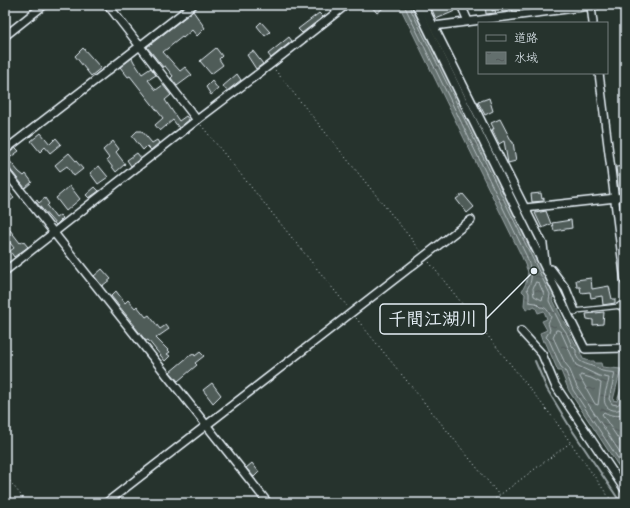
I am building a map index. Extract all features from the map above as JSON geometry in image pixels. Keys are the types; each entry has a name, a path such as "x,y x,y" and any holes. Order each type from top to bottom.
{"street":[{"path":"5,36 44,5"},
{"path":"108,5 197,120"},
{"path":"5,150 193,5"},
{"path":"5,271 346,5"},
{"path":"416,5 585,349 625,348"},
{"path":"423,5 544,244 546,270"},
{"path":"461,5 468,21"},
{"path":"434,26 594,6 593,22"},
{"path":"599,74 625,282"},
{"path":"5,171 268,503"},
{"path":"525,208 625,197"},
{"path":"106,503 471,220"},
{"path":"546,270 551,269 566,288 575,311"},
{"path":"521,331 542,354 555,384 625,490"}],"lane":[{"path":"575,311 623,306"}],"path":[{"path":"490,503 571,442 612,503"},
{"path":"5,475 27,503"}],"water":[{"path":"399,5 413,5 555,297 552,298 576,345 579,344 583,359 594,361 595,363 601,363 602,367 621,369 613,400 617,401 623,383 625,368 625,476 569,391 561,371 558,371 545,341 543,342 540,333 547,330 542,321 547,319 544,311 538,313 535,306 526,310 524,305 525,294 522,291 526,283 528,272 522,257"}],"building":[{"path":"370,5 387,5 377,13"},
{"path":"430,5 453,5 455,11 436,19"},
{"path":"485,5 492,5 492,11 495,10 496,13 486,14"},
{"path":"501,5 512,5 513,11 502,12"},
{"path":"193,11 205,28 197,36 192,30 163,52 180,71 185,67 192,75 177,86 171,78 173,76 165,66 163,67 147,47"},
{"path":"319,13 323,17 302,33 298,29"},
{"path":"261,22 270,32 265,36 257,26"},
{"path":"289,37 292,41 271,58 268,54"},
{"path":"83,48 101,68 91,76 75,56"},
{"path":"216,48 222,56 219,59 223,65 211,74 200,61"},
{"path":"253,51 263,64 256,69 247,55"},
{"path":"132,58 142,74 151,68 156,75 148,80 156,90 163,85 171,95 165,100 179,121 186,116 189,120 179,128 173,120 160,131 155,125 163,118 130,76 128,77 120,67"},
{"path":"237,74 241,80 227,91 223,86"},
{"path":"212,81 218,89 211,95 206,87"},
{"path":"489,98 493,111 485,115 478,102"},
{"path":"500,119 513,142 516,161 508,163 504,141 499,144 492,129 494,129 491,123"},
{"path":"137,131 142,131 152,143 157,140 159,143 151,150 147,146 143,150 132,136"},
{"path":"41,133 50,144 56,138 61,144 50,153 45,147 40,152 31,141"},
{"path":"113,141 119,149 116,152 125,164 116,172 107,160 109,158 103,150"},
{"path":"16,148 19,151 8,159 19,172 24,176 26,174 32,182 25,188 9,168 5,166 5,155"},
{"path":"69,153 83,169 74,176 67,166 60,171 55,165"},
{"path":"137,153 141,158 131,166 127,160"},
{"path":"99,166 108,177 98,184 90,173"},
{"path":"625,166 625,192 619,193 616,167"},
{"path":"70,186 80,199 66,211 56,198"},
{"path":"5,187 14,198 5,205"},
{"path":"95,187 99,191 89,198 86,195"},
{"path":"541,193 544,201 532,202 531,194"},
{"path":"463,194 474,207 467,213 456,199"},
{"path":"45,198 49,204 47,206 56,218 60,215 63,218 56,225 35,201 37,200 39,203"},
{"path":"546,211 551,224 542,228 535,213"},
{"path":"571,220 572,228 554,231 552,223"},
{"path":"10,230 20,243 23,241 28,247 14,257 10,251 14,248 7,239 5,240 5,234"},
{"path":"102,269 111,279 102,286 94,276"},
{"path":"591,278 592,289 609,286 612,299 615,299 615,303 603,305 602,296 591,298 590,292 581,293 580,287 577,287 576,280"},
{"path":"116,291 125,303 128,300 135,308 137,306 146,317 149,315 160,329 166,325 169,329 156,338 170,352 167,354 170,356 165,361 148,340 146,341 111,296"},
{"path":"625,310 625,325 622,325 620,311"},
{"path":"604,312 603,324 593,325 593,320 587,319 586,314"},
{"path":"200,352 204,356 195,363 197,365 178,381 170,372 189,356 194,354 195,356"},
{"path":"212,383 221,395 213,403 203,390"},
{"path":"252,463 259,472 254,477 246,468"}],"waterway":[{"path":"535,361 547,389 570,427 621,503"}],"place":[{"name":"千間江湖川","path":"534,271"}]}
